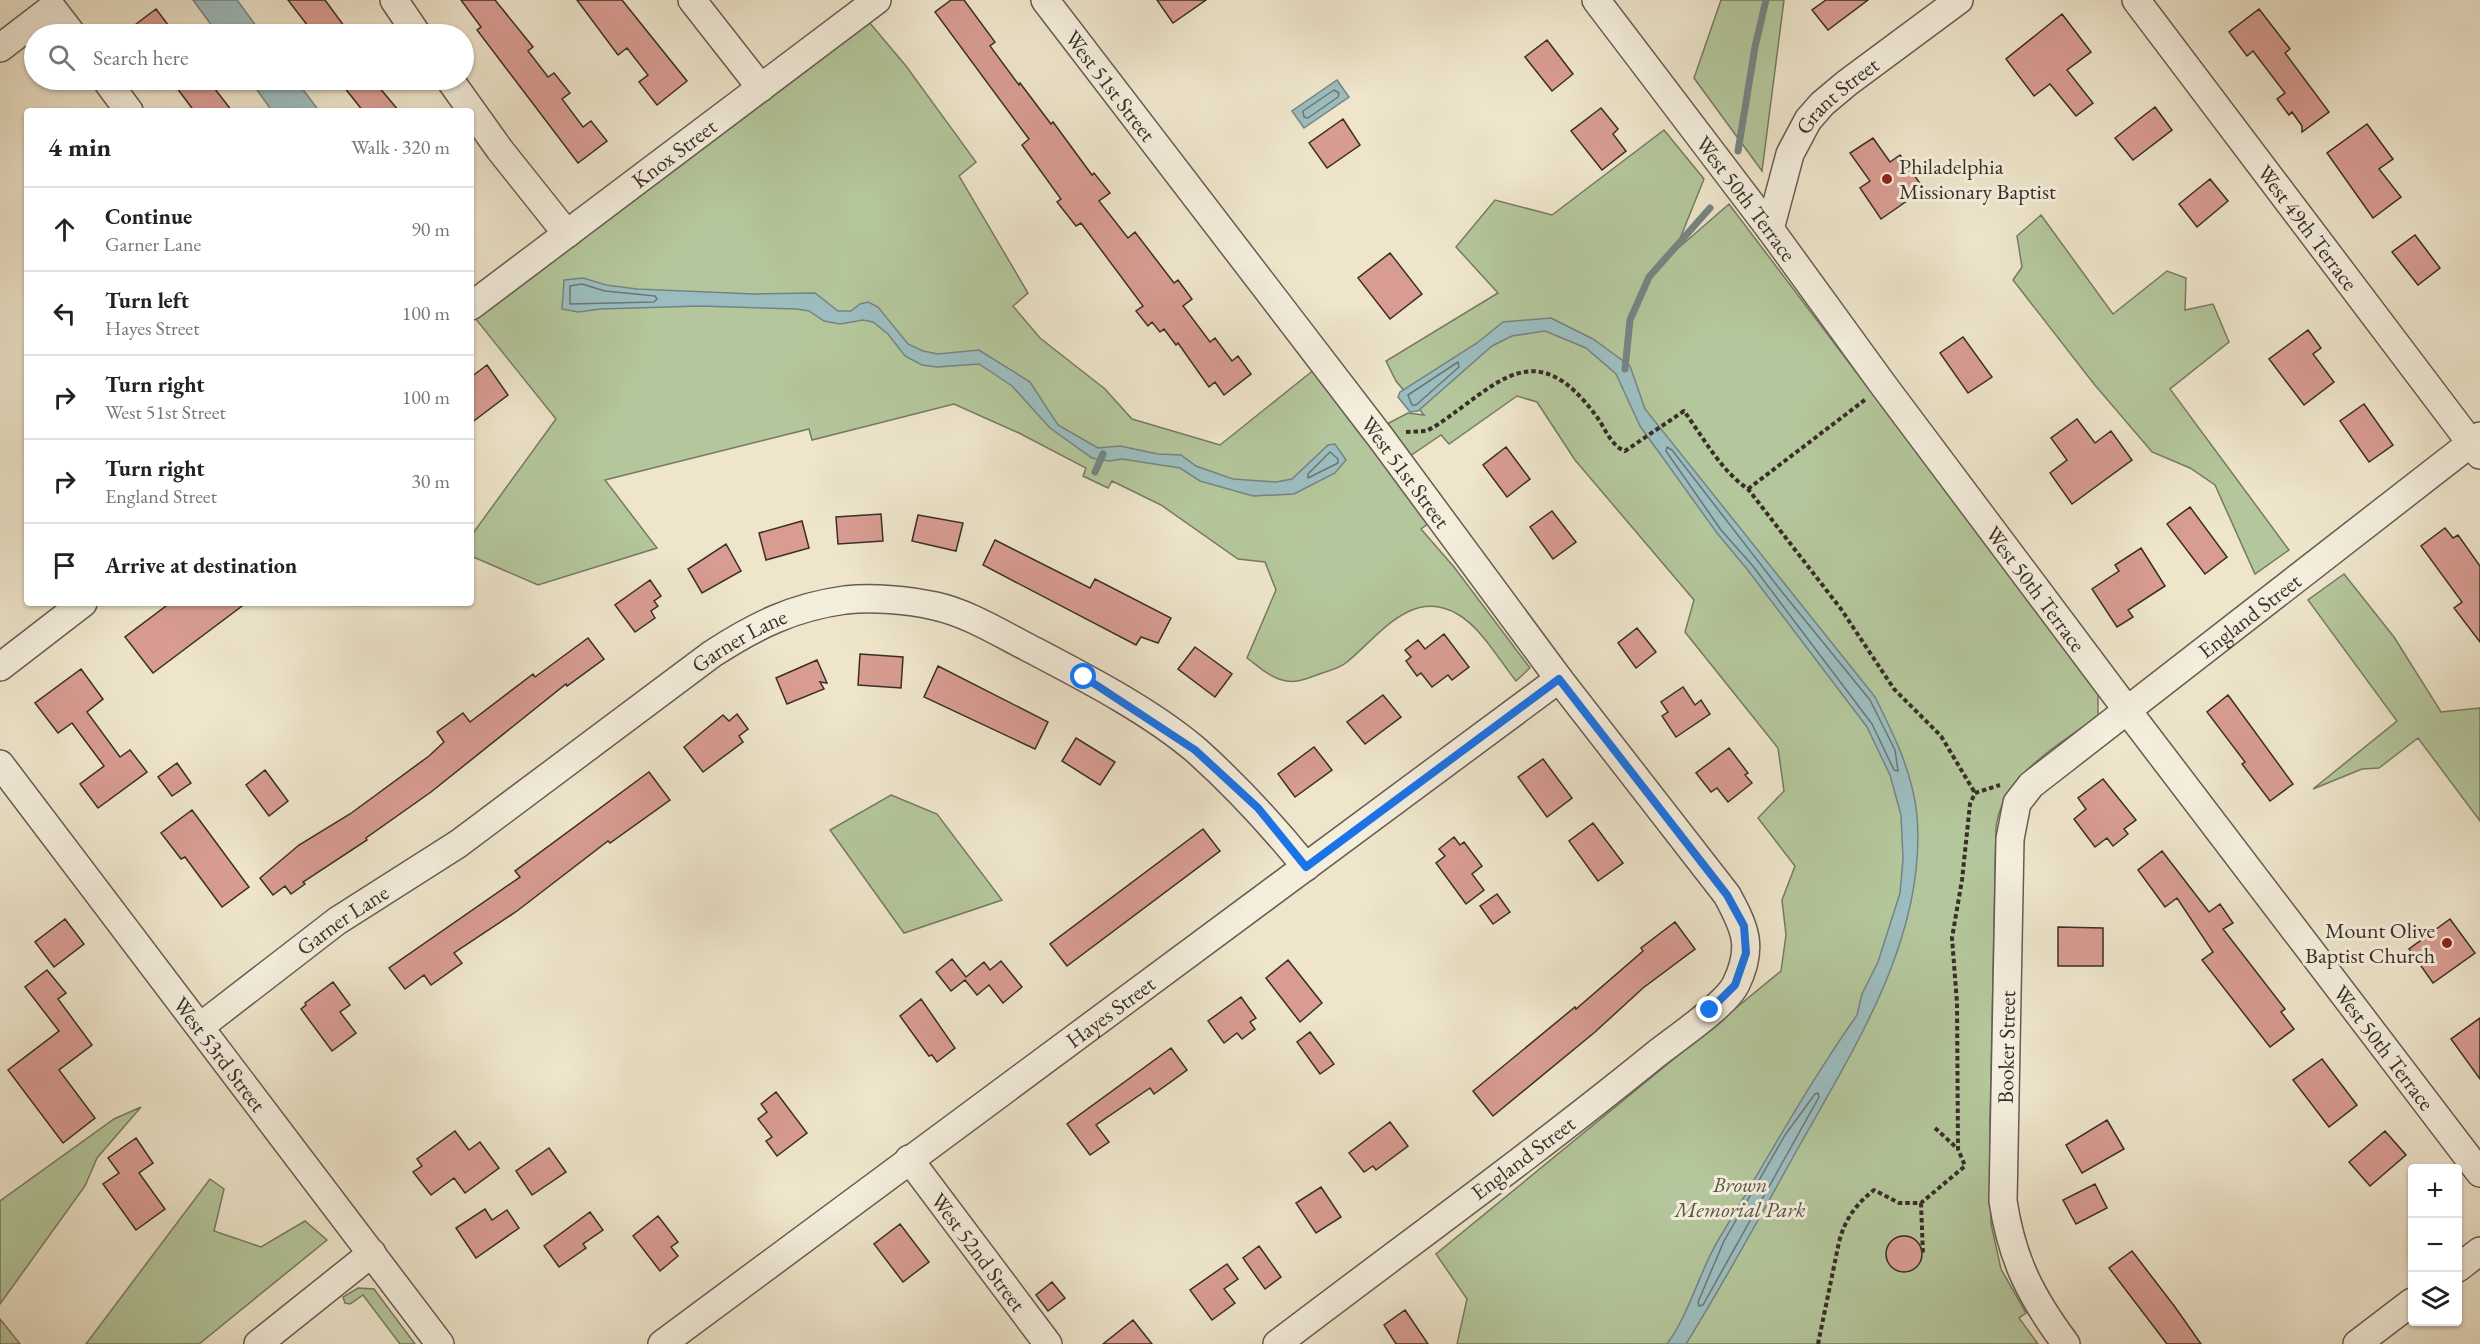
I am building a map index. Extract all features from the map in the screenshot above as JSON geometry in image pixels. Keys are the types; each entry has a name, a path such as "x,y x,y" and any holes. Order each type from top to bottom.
{"street":[{"path":"394,0 410,24"},
{"path":"692,0 761,88"},
{"name":"Knox Street","path":"474,304 877,0"},
{"name":"West 51st Street","path":"1045,0 1381,438 1559,679 1727,895 1744,926 1746,953"},
{"name":"West 50th Terrace","path":"1596,0 1770,229 1884,386 2127,710 2480,1173"},
{"name":"Grant Street","path":"1770,229 1790,154 1808,120 1847,83 1959,0"},
{"name":"West 49th Terrace","path":"2136,0 2477,445"},
{"path":"31,24 52,8 64,24"},
{"path":"0,48 24,30"},
{"path":"113,90 127,108"},
{"path":"457,90 470,108"},
{"path":"474,114 567,234"},
{"name":"England Street","path":"2021,795 2127,710 2477,445"},
{"name":"Garner Lane","path":"201,1026 338,921 458,844 720,649 753,628 802,609 846,600 937,606 984,624 1084,677 1195,750 1258,808 1306,867"},
{"path":"0,668 79,606"},
{"name":"Hayes Street","path":"662,1344 1559,679"},
{"name":"West 53rd Street","path":"0,764 440,1344"},
{"name":"Booker Street","path":"2021,795 2010,839 2003,1201 2008,1237 2032,1296 2066,1344"},
{"name":"England Street","path":"1277,1344 1621,1083 1710,1010 1735,985 1746,953"},
{"name":"West 52nd Street","path":"909,1159 1048,1344"},
{"path":"2462,1264 2480,1251"},
{"path":"258,1344 372,1253"},
{"path":"2357,1344 2408,1305"}],"path":[{"path":"1381,438 1396,427 1402,435 1406,432 1426,431 1434,428 1497,381 1532,370 1552,375 1574,390 1621,450 1630,450 1637,446 1684,411 1724,467 1748,489 1841,609 1894,688 1941,736 1976,793 1970,804 1962,880 1952,938 1957,1003 1958,1149 1965,1166 1921,1203 1899,1203 1874,1190 1854,1208 1843,1226 1818,1344"},
{"path":"1748,489 1884,386"},
{"path":"1935,1128 1958,1149"},
{"path":"1921,1203 1923,1255"}],"green space":[{"path":"1721,0 1784,0 1762,171 1694,78"},
{"path":"869,22 906,66 976,162 959,176 1028,293 1013,306 1040,338 1105,389 1132,419 1220,445 1315,369 1429,523 1421,529 1454,567 1530,668 1516,681 1483,636 1467,621 1442,608 1426,606 1411,610 1397,618 1347,662 1333,670 1300,680 1286,681 1277,678 1247,658 1276,590 1265,562 1238,559 1161,505 1112,481 1108,488 1083,476 1086,468 1019,433 954,404 812,440 809,429 605,480 657,548 538,585 474,557 474,532 556,419 475,318"},
{"name":"Brown Memorial Park","path":"1664,130 1704,179 1675,251 1729,204 2098,692 2098,716 2050,750 2021,776 2009,791 1996,827 1990,1122 1991,1224 2001,1269 2026,1313 2019,1318 2038,1344 1457,1344 1467,1299 1436,1254 1781,971 1786,935 1782,900 1795,866 1758,818 1784,791 1778,748 1685,632 1694,600 1575,460 1537,402 1517,396 1449,444 1441,435 1410,456 1385,425 1408,413 1424,415 1396,381 1386,361 1498,293 1456,247 1495,200 1552,215"},
{"path":"2041,215 2113,314 2167,271 2186,278 2185,310 2213,304 2229,342 2170,389 2289,550 2255,574 2215,485 2190,468 2152,452 2094,384 2013,280 2022,267 2017,236"},
{"path":"2344,574 2394,637 2441,712 2480,708 2480,821 2418,738 2379,768 2362,769 2313,789 2397,721 2308,600"},
{"path":"891,795 937,814 1002,900 904,933 830,830"},
{"path":"141,1107 97,1158 85,1186 0,1304 0,1201 114,1119"},
{"path":"210,1179 224,1189 214,1231 261,1247 305,1221 327,1240 199,1344 86,1344"},
{"path":"358,1288 374,1289 415,1344 400,1344 363,1295 350,1304 345,1303 343,1297"},
{"path":"0,1319 20,1344 0,1344"}],"water":[{"path":"193,0 237,0 255,24 211,24"},
{"path":"1337,80 1349,97 1304,128 1292,111"},
{"path":"257,90 303,90 317,108 270,108"},
{"path":"583,278 606,285 637,289 754,294 815,293 838,311 851,311 860,304 868,302 878,307 908,344 923,351 938,354 979,350 1030,382 1058,425 1098,448 1120,446 1158,454 1181,455 1196,466 1233,479 1276,482 1292,479 1328,445 1335,444 1346,460 1335,473 1294,494 1253,496 1200,481 1180,468 1122,459 1109,461 1092,458 1050,428 1012,386 979,364 937,367 922,365 905,356 888,334 873,322 863,320 840,324 824,321 809,311 797,309 700,306 601,309 578,312 562,309 564,280"},
{"path":"1551,318 1593,339 1630,366 1645,409 1875,697 1896,740 1915,800 1917,861 1910,905 1898,948 1882,991 1841,1073 1686,1344 1667,1344 1682,1318 1713,1250 1804,1097 1857,1015 1862,994 1878,962 1900,893 1903,859 1901,815 1890,775 1867,727 1717,533 1640,426 1616,374 1586,348 1545,331 1512,336 1492,346 1418,411 1410,412 1398,397 1400,392 1477,343 1503,322"}],"building":[{"path":"288,0 325,0 343,24 306,24"},
{"path":"461,0 495,0 533,47 528,51 548,77 554,73 570,93 562,99 583,127 591,121 607,141 578,163 477,30 481,27"},
{"path":"577,0 622,0 687,81 657,105 639,82 648,75 627,48 618,55"},
{"path":"951,0 964,0 995,42 990,46 1019,85 1020,83 1051,124 1053,122 1092,175 1094,173 1110,193 1099,201 1128,238 1135,232 1174,283 1178,280 1192,299 1183,306 1210,342 1215,338 1232,361 1238,356 1251,374 1224,395 1215,382 1209,387 1178,343 1176,345 1164,329 1160,332 1152,322 1148,326 1136,311 1143,306 1081,223 1076,226 1057,202 1061,199 1022,145 1029,139 935,12"},
{"path":"1157,0 1206,0 1173,23"},
{"path":"1826,0 1868,0 1828,30 1812,10"},
{"path":"156,9 167,24 136,24"},
{"path":"2259,9 2290,49 2285,53 2329,112 2302,132 2302,126 2292,112 2289,115 2277,99 2285,93 2253,51 2247,56 2229,32"},
{"path":"2062,14 2091,52 2067,70 2093,103 2076,116 2050,84 2034,96 2006,59"},
{"path":"1547,40 1573,74 1552,91 1525,57"},
{"path":"178,90 216,90 230,108 192,108"},
{"path":"346,90 381,90 396,108 361,108"},
{"path":"2155,107 2172,130 2133,160 2115,138"},
{"path":"1601,108 1618,129 1613,134 1626,151 1602,170 1571,131"},
{"path":"1343,119 1360,145 1327,168 1309,143"},
{"path":"2367,124 2393,159 2379,169 2401,197 2373,218 2327,153"},
{"path":"1873,138 1890,162 1900,155 1924,189 1881,219 1860,188 1870,181 1850,153"},
{"path":"2210,179 2228,201 2197,227 2179,204"},
{"path":"2415,235 2440,268 2418,285 2392,252"},
{"path":"1390,253 1422,294 1390,319 1358,278"},
{"path":"2308,330 2321,348 2313,354 2334,382 2304,405 2269,359"},
{"path":"1963,337 1992,377 1968,393 1940,353"},
{"path":"487,365 508,395 474,421 474,375"},
{"path":"2364,404 2393,445 2369,462 2340,421"},
{"path":"2077,419 2095,443 2111,431 2132,460 2072,504 2050,473 2067,460 2051,438"},
{"path":"1506,447 1530,479 1507,497 1483,465"},
{"path":"2190,507 2227,557 2205,574 2167,524"},
{"path":"1552,511 1576,542 1553,559 1530,527"},
{"path":"881,514 883,541 838,544 836,517"},
{"path":"918,515 963,523 956,551 912,541"},
{"path":"802,521 809,548 766,560 759,533"},
{"path":"2445,528 2453,538 2458,535 2480,566 2480,642 2454,608 2462,602 2421,546"},
{"path":"995,540 1090,588 1095,579 1171,618 1158,643 1141,637 1136,645 983,565"},
{"path":"726,544 741,571 702,593 688,569"},
{"path":"2141,548 2165,586 2128,610 2133,617 2117,627 2092,589 2119,571 2115,565"},
{"path":"650,580 661,596 654,601 658,606 651,611 655,618 635,632 615,605"},
{"path":"166,606 242,606 153,673 125,637"},
{"path":"1637,628 1656,652 1636,668 1618,643"},
{"path":"1444,634 1469,667 1452,680 1448,675 1432,687 1421,673 1417,676 1406,661 1411,657 1405,650 1418,640 1425,649"},
{"path":"588,638 604,659 567,686 566,684 431,792 366,838 367,840 303,882 305,884 291,894 285,886 273,895 260,878 299,845 350,814 429,756 444,742 437,732 463,713 470,722 533,674 535,677"},
{"path":"1195,647 1232,674 1215,697 1178,669"},
{"path":"860,654 903,657 901,688 858,685"},
{"path":"817,660 827,683 820,682 824,689 787,704 776,678"},
{"path":"938,666 1048,722 1035,749 924,697"},
{"path":"81,669 103,699 87,712 120,757 130,750 147,772 98,808 80,784 104,766 72,723 58,733 35,703"},
{"path":"1683,687 1695,705 1701,700 1710,714 1676,737 1662,716 1668,712 1661,702"},
{"path":"1383,695 1401,717 1365,744 1347,722"},
{"path":"2228,695 2293,784 2270,801 2242,764 2245,762 2207,712"},
{"path":"737,714 748,729 739,736 743,742 703,772 684,747 723,715 729,721"},
{"path":"1076,738 1115,762 1100,785 1062,761"},
{"path":"1314,747 1332,770 1295,797 1278,774"},
{"path":"1729,748 1748,773 1745,775 1752,783 1728,802 1717,788 1711,792 1696,773"},
{"path":"1543,759 1572,798 1547,817 1518,777"},
{"path":"177,763 191,783 172,796 158,777"},
{"path":"265,770 288,801 269,816 246,785"},
{"path":"649,772 670,800 610,843 608,841 517,911 454,953 462,963 431,985 424,975 405,989 389,968 520,877 515,871"},
{"path":"2103,779 2136,820 2124,829 2128,834 2113,846 2107,838 2095,847 2074,819 2086,809 2078,798"},
{"path":"192,810 249,887 222,907 185,857 181,859 161,833"},
{"path":"1593,823 1623,863 1598,881 1569,841"},
{"path":"1203,829 1220,851 1067,966 1050,944"},
{"path":"1454,837 1460,845 1464,842 1482,866 1472,874 1484,890 1466,904 1436,863 1445,856 1439,849"},
{"path":"2162,851 2209,912 2220,904 2233,923 2223,929 2285,1009 2281,1012 2294,1029 2270,1047 2202,960 2213,952 2177,898 2165,907 2138,870"},
{"path":"1497,894 1510,912 1493,924 1480,906"},
{"path":"65,919 84,944 54,967 35,942"},
{"path":"2450,919 2475,953 2433,983 2409,949"},
{"path":"1675,922 1695,949 1643,988 1595,1032 1493,1116 1473,1091 1575,1007 1576,1009 1643,951 1641,948"},
{"path":"2058,927 2103,928 2103,966 2058,966"},
{"path":"952,959 966,977 984,962 990,970 1001,961 1022,987 1003,1003 989,985 977,995 965,980 951,991 936,972"},
{"path":"1288,960 1322,1003 1300,1022 1266,978"},
{"path":"47,970 66,993 58,999 92,1045 59,1070 95,1118 63,1143 8,1070 59,1031 25,987"},
{"path":"333,982 350,1005 340,1012 356,1033 332,1051 301,1009 306,1005 305,1003"},
{"path":"1241,997 1256,1018 1250,1022 1255,1029 1242,1039 1237,1033 1224,1043 1208,1021"},
{"path":"921,999 955,1048 937,1062 932,1055 929,1056 900,1016"},
{"path":"2480,1018 2480,1079 2451,1039"},
{"path":"1310,1032 1334,1064 1320,1074 1297,1042"},
{"path":"1171,1048 1187,1070 1154,1094 1150,1088 1096,1125 1109,1142 1090,1155 1067,1124"},
{"path":"2322,1059 2357,1105 2329,1127 2293,1080"},
{"path":"776,1092 807,1133 777,1156 766,1141 772,1137 758,1119 767,1112 761,1104"},
{"path":"2107,1120 2124,1149 2082,1173 2066,1145"},
{"path":"1390,1122 1408,1146 1376,1170 1373,1166 1364,1172 1349,1153"},
{"path":"455,1131 469,1150 480,1142 499,1168 465,1193 454,1178 431,1195 413,1172 422,1166 417,1159"},
{"path":"2385,1131 2406,1155 2370,1186 2349,1162"},
{"path":"136,1138 153,1163 139,1173 165,1209 136,1230 103,1184 119,1173 108,1158"},
{"path":"549,1148 566,1172 532,1195 516,1171"},
{"path":"2095,1184 2107,1208 2076,1224 2063,1200"},
{"path":"1321,1187 1341,1217 1316,1233 1296,1203"},
{"path":"485,1209 492,1220 507,1210 519,1228 476,1258 456,1228"},
{"path":"590,1212 603,1230 583,1244 586,1248 559,1267 544,1246"},
{"path":"658,1216 678,1242 671,1247 678,1256 660,1271 633,1236"},
{"path":"900,1224 929,1262 903,1282 874,1244"},
{"path":"1904,1236 1917,1241 1922,1254 1917,1267 1904,1272 1891,1267 1886,1254 1891,1241"},
{"path":"1259,1246 1281,1277 1265,1289 1243,1258"},
{"path":"2132,1251 2201,1344 2167,1344 2109,1268"},
{"path":"1227,1264 1238,1279 1224,1289 1235,1303 1212,1320 1190,1290"},
{"path":"1052,1282 1065,1298 1048,1311 1036,1295"},
{"path":"1405,1310 1428,1344 1396,1344 1384,1325"},
{"path":"1133,1320 1152,1344 1103,1344"}],"waterway":[{"path":"1738,151 1755,47 1766,0"},
{"path":"1625,369 1630,320 1649,277 1710,208"},
{"path":"1095,472 1103,454"}],"place":[{"name":"Philadelphia Missionary Baptist","path":"1887,179"},
{"name":"Mount Olive Baptist Church","path":"2447,943"}],"route":[{"path":"1084,677 1195,750 1258,808 1306,867 1559,679 1727,895 1744,926 1746,953 1735,985 1710,1010"}]}
